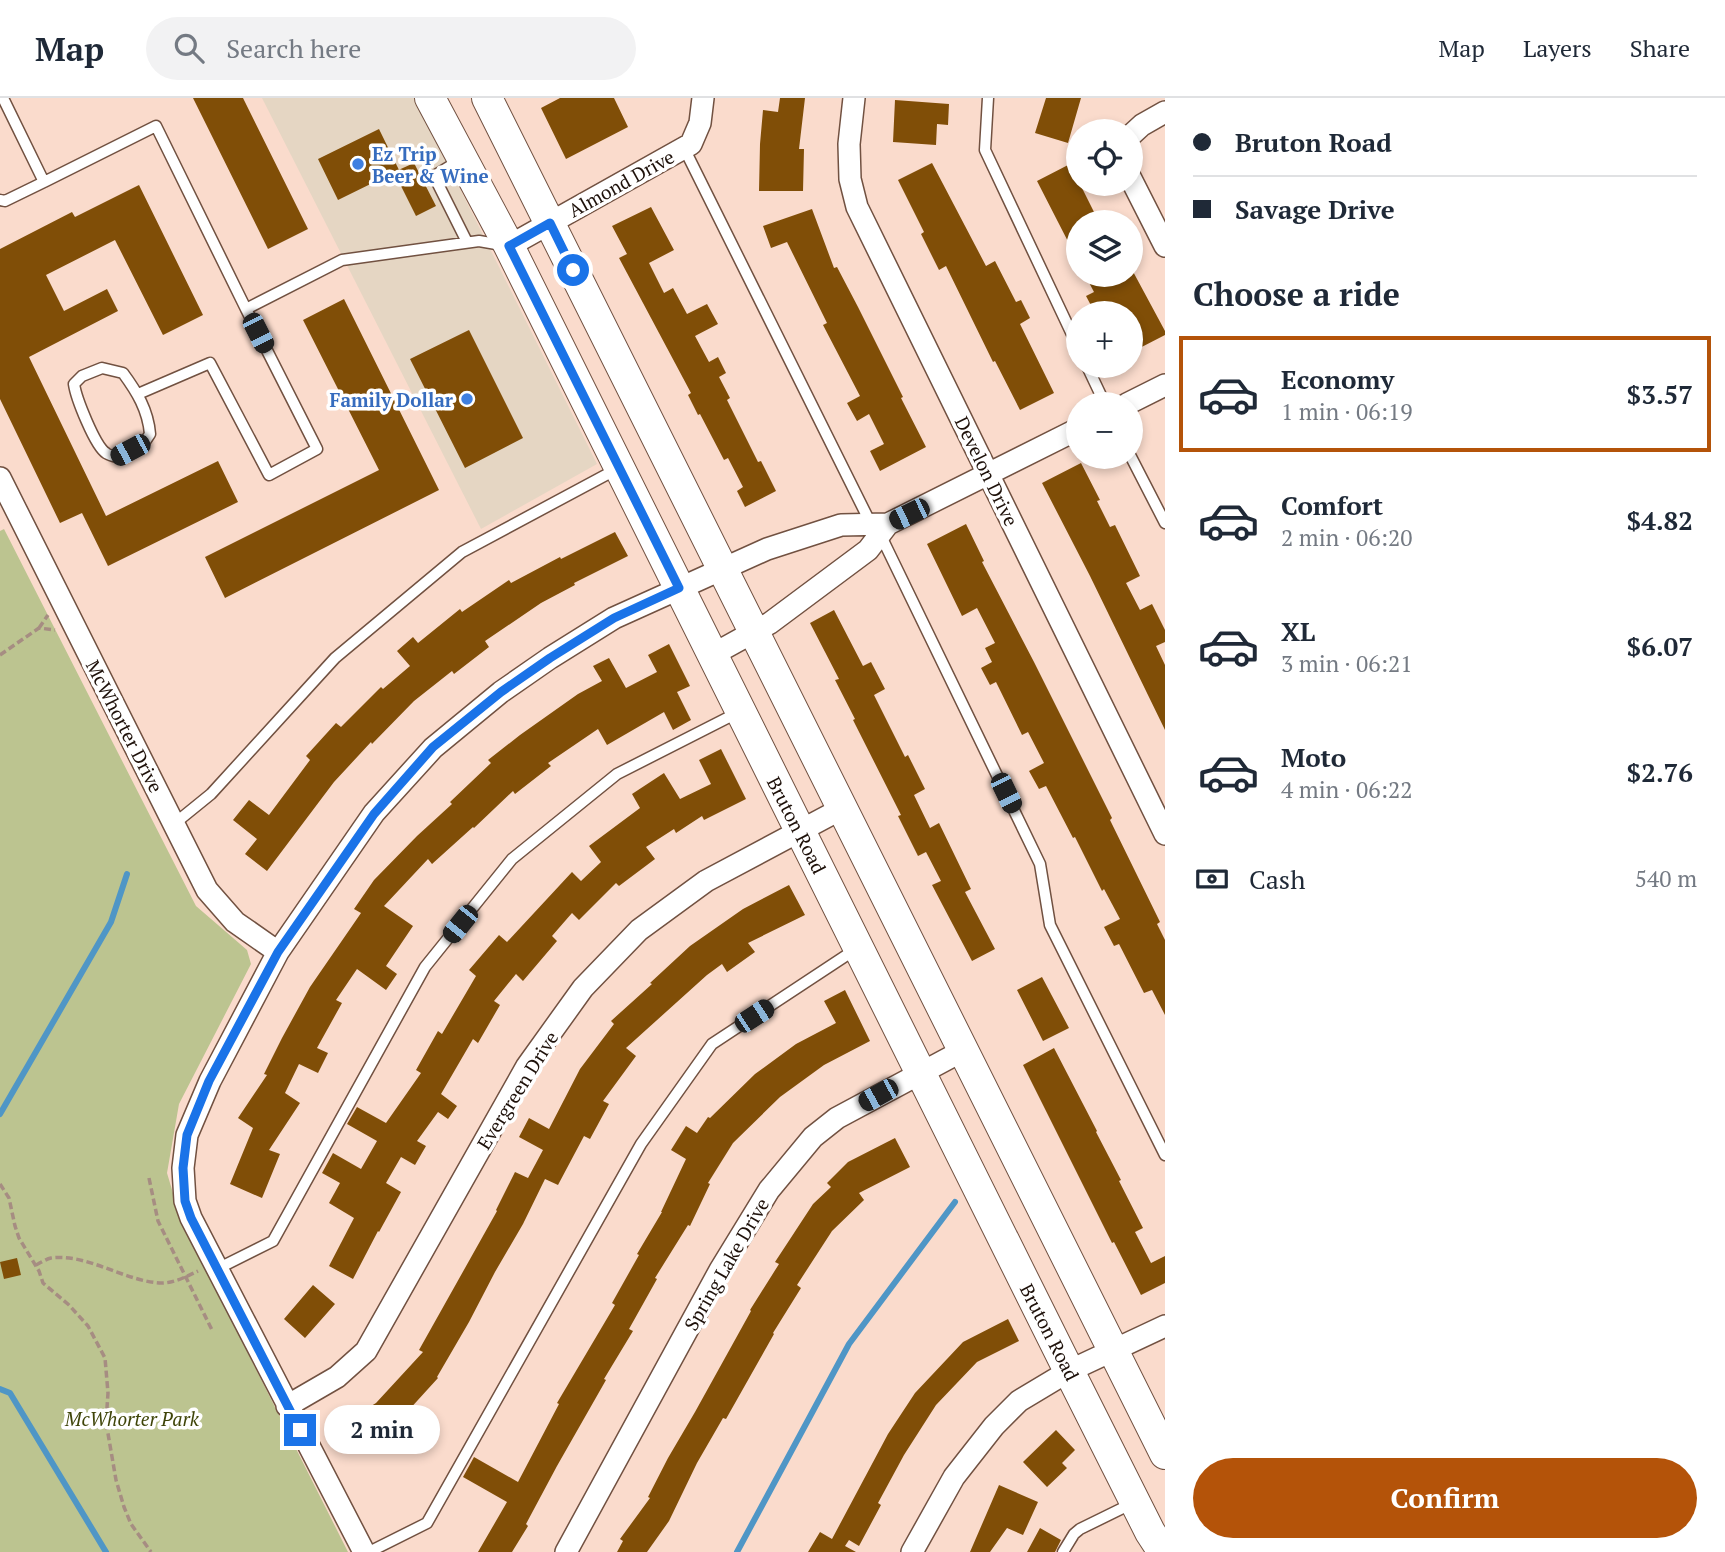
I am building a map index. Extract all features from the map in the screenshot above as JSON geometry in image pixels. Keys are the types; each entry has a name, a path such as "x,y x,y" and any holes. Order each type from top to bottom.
{"main road":[{"name":"Bruton Road","path":"430,98 509,246 1069,1371 1163,1552"},
{"path":"487,98 1165,1454"}],"street":[{"name":"Almond Drive","path":"509,246 691,144 700,123 703,98"},
{"name":"Develon Drive","path":"853,98 849,144 850,179 857,207 1165,834"},
{"path":"1143,124 1165,112"},
{"path":"1140,196 1165,246"},
{"path":"1143,396 1165,385"},
{"path":"366,1552 287,1406 191,1218 185,1201 183,1168 187,1135 209,1081 278,952 374,814 433,747 501,692 550,658 614,618 767,549 841,525 880,527 1066,435"},
{"name":"McWhorter Drive","path":"0,478 207,890 235,922 278,952"},
{"path":"712,655 755,633 868,550 880,527"},
{"name":"Evergreen Drive","path":"287,1406 337,1377 366,1351 527,1066 583,988 639,930 706,881 843,808"},
{"name":"Spring Lake Drive","path":"566,1552 720,1270 769,1190 813,1137 837,1118 964,1050"},
{"path":"912,1552 954,1477 994,1426 1019,1401 1069,1371 1165,1325"}],"lane":[{"path":"3,98 44,182"},
{"path":"988,98 985,150 1066,322"},
{"path":"0,200 5,201 156,125 317,449 269,475 211,363 138,394"},
{"path":"684,148 880,527 1040,864 1050,925 1165,1155"},
{"path":"462,159 434,176 467,242"},
{"path":"246,309 342,260 467,242 479,241 509,246"},
{"path":"102,368 112,369 123,373 138,394 149,421 150,434 144,443 117,457 107,454 99,446 76,396 74,384 82,376 102,368"},
{"path":"174,824 211,794 335,658 462,552 619,468"},
{"path":"1137,469 1165,523"},
{"path":"216,1266 273,1241 425,967 512,859 617,774 740,711"},
{"path":"366,1552 427,1523 641,1144 712,1044 858,947"},
{"path":"1063,1552 1080,1529 1135,1502"}],"path":[{"path":"39,628 51,610"},
{"path":"149,1178 158,1221 214,1332"},
{"path":"0,1184 9,1198 19,1238 36,1265 43,1283 88,1326 105,1359 108,1393 106,1422 116,1480 131,1524 151,1552"},
{"path":"36,1265 49,1258 81,1260 162,1283 216,1266"}],"shaded area":[{"path":"262,98 415,98 597,464 481,529"}],"green space":[{"name":"McWhorter Park","path":"4,529 196,906 247,950 251,964 179,1104 167,1173 181,1220 348,1552 0,1552 0,531"}],"building":[{"path":"193,98 243,98 308,229 268,249"},
{"path":"560,98 614,98 628,127 566,159 541,108"},
{"path":"780,98 805,98 799,149 804,149 803,191 759,191 763,110 778,112"},
{"path":"1046,98 1081,98 1075,119 1066,119 1066,142 1035,133"},
{"path":"895,100 949,104 948,125 937,124 936,145 893,142"},
{"name":"Ez Trip Beer & Wine","path":"379,129 399,170 338,200 318,159"},
{"path":"414,163 436,206 416,216 394,172"},
{"path":"932,163 986,266 995,261 1016,302 1021,300 1030,318 1020,324 1054,393 1020,410 946,266 939,270 921,234 924,232 898,180"},
{"path":"1066,166 1066,196 1086,196 1093,210 1066,210 1066,238 1037,181"},
{"path":"139,185 203,315 163,335 115,240 46,275 64,311 107,289 118,311 29,357 106,516 218,461 238,502 108,566 82,513 60,523 0,399 0,249 72,212 75,217"},
{"path":"651,207 674,250 649,263 664,293 673,288 687,314 707,304 718,324 695,336 709,362 718,357 726,373 719,377 730,398 727,400 776,491 745,507 737,491 743,487 728,458 724,460 700,414 698,415 688,395 691,393 619,258 627,254 612,226"},
{"path":"812,209 834,268 837,267 858,307 926,447 880,471 870,451 884,444 869,414 857,421 847,403 860,396 823,325 827,323 787,242 771,248 763,226"},
{"path":"1091,287 1141,287 1165,335 1143,346 1143,301 1089,301 1086,296 1094,292"},
{"path":"344,299 439,490 225,598 205,557 379,470 303,320"},
{"name":"Family Dollar","path":"469,330 523,438 465,468 410,359"},
{"path":"1069,469 1084,469 1110,527 1115,525 1140,576 1126,583 1140,610 1152,604 1165,630 1165,642 1156,646 1165,665 1165,730 1090,576 1042,483"},
{"path":"966,524 984,561 982,562 1112,818 1110,820 1160,922 1157,924 1165,940 1165,1015 1152,990 1144,993 1119,944 1114,946 1104,927 1120,919 1104,889 1102,891 1046,786 1039,789 1029,771 1044,763 1028,732 1022,735 996,682 990,685 981,668 992,662 985,648 995,643 977,608 962,616 927,544"},
{"path":"615,532 628,556 541,603 485,641 489,647 454,674 452,671 414,701 334,782 267,871 245,854 257,839 233,820 249,800 269,815 310,760 306,756 336,723 341,727 381,687 383,689 410,666 397,651 413,637 418,643 460,609 462,612 509,580 511,583"},
{"path":"834,610 863,666 871,662 885,689 874,695 905,757 908,755 925,789 914,795 930,828 939,823 971,889 965,892 995,949 972,961 932,885 941,881 926,852 918,856 898,816 901,815 835,680 839,679 810,623"},
{"path":"669,644 690,686 677,692 691,720 673,730 664,712 607,745 598,729 548,763 551,766 515,794 513,791 432,864 428,859 384,906 413,926 386,966 397,974 386,990 357,969 336,1000 342,1003 317,1048 328,1053 318,1073 299,1064 285,1093 300,1103 269,1150 280,1154 262,1198 230,1184 253,1128 238,1118 267,1075 264,1074 310,987 361,913 354,909 374,880 491,763 488,760 578,694 602,681 593,666 609,658 626,688 657,672 648,655"},
{"path":"721,749 746,799 704,820 702,816 676,833 674,829 646,847 655,859 619,886 616,883 579,920 572,913 552,936 557,941 523,981 516,974 494,1001 500,1005 478,1043 473,1039 441,1094 457,1106 448,1119 438,1112 417,1141 426,1146 415,1165 401,1157 386,1183 401,1192 353,1279 329,1266 354,1218 329,1203 340,1183 322,1173 333,1153 361,1169 377,1141 347,1124 357,1107 386,1123 421,1073 416,1070 438,1031 442,1034 476,976 469,970 499,935 507,942 572,872 581,881 601,862 589,846 640,808 632,794 664,773 680,799 711,784 699,760"},
{"path":"789,885 805,915 748,943 755,952 727,972 722,964 707,975 626,1048 636,1056 603,1101 609,1104 590,1139 584,1136 558,1185 545,1179 438,1378 397,1423 357,1447 342,1424 376,1403 423,1352 419,1350 497,1211 515,1172 528,1178 543,1150 519,1137 529,1118 549,1129 580,1069 614,1024 611,1021 690,946 743,909"},
{"path":"1042,977 1069,1028 1043,1041 1017,990"},
{"path":"845,990 870,1041 824,1065 780,1097 733,1143 708,1183 710,1184 690,1226 688,1225 655,1278 657,1279 629,1329 633,1331 604,1379 606,1380 512,1552 478,1552 507,1502 463,1477 474,1457 518,1482 559,1404 557,1403 615,1305 612,1303 662,1212 686,1159 671,1150 686,1126 697,1133 708,1117 755,1074 796,1044 836,1023 824,1001"},
{"path":"1054,1048 1143,1228 1135,1232 1151,1263 1165,1256 1165,1283 1141,1295 1023,1065"},
{"path":"895,1138 910,1167 859,1193 864,1200 832,1231 797,1285 801,1288 726,1419 723,1418 697,1463 669,1521 647,1552 617,1552 623,1541 620,1539 650,1498 648,1497 668,1458 750,1310 779,1264 775,1262 813,1204 831,1187 827,1183 848,1162"},
{"path":"17,1258 21,1275 4,1279 0,1262"},
{"path":"313,1285 335,1304 305,1338 284,1319"},
{"path":"1008,1319 1019,1341 977,1362 936,1405 904,1455 859,1546 849,1540 845,1546 856,1552 808,1552 820,1532 832,1539 888,1434 915,1393 963,1342"},
{"path":"1056,1430 1075,1450 1062,1463 1067,1468 1047,1487 1023,1462"},
{"path":"999,1485 1038,1502 1023,1535 1007,1528 990,1552 970,1552"},
{"path":"1040,1528 1061,1540 1055,1552 1027,1552"}],"waterway":[{"path":"0,1114 111,922 127,874"},
{"path":"737,1552 849,1344 955,1202"},
{"path":"0,1389 10,1393 106,1552"}],"place":[{"name":"Ez Trip Beer & Wine","path":"358,164"},
{"name":"Family Dollar","path":"467,399"}],"route":[{"path":"300,1430 191,1218 185,1201 183,1168 187,1135 209,1081 278,952 374,814 433,747 501,692 550,658 614,618 679,588 509,246 550,223 573,270"}]}
